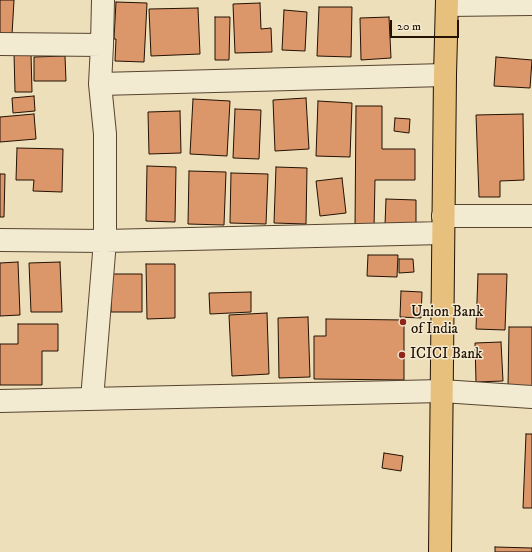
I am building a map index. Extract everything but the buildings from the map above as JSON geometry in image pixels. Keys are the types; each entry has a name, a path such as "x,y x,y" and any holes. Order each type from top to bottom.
{"main road":[{"path":"440,552 447,3"}],"street":[{"path":"92,399 105,241 105,134 100,84 103,0"},
{"path":"447,3 532,4"},
{"path":"0,44 102,45"},
{"path":"100,84 445,75"},
{"path":"0,240 105,241 444,225 532,216"},
{"path":"0,401 442,391 532,397"}],"place":[{"name":"Union Bank of India","path":"403,322"},
{"name":"ICICI Bank","path":"402,355"}]}
